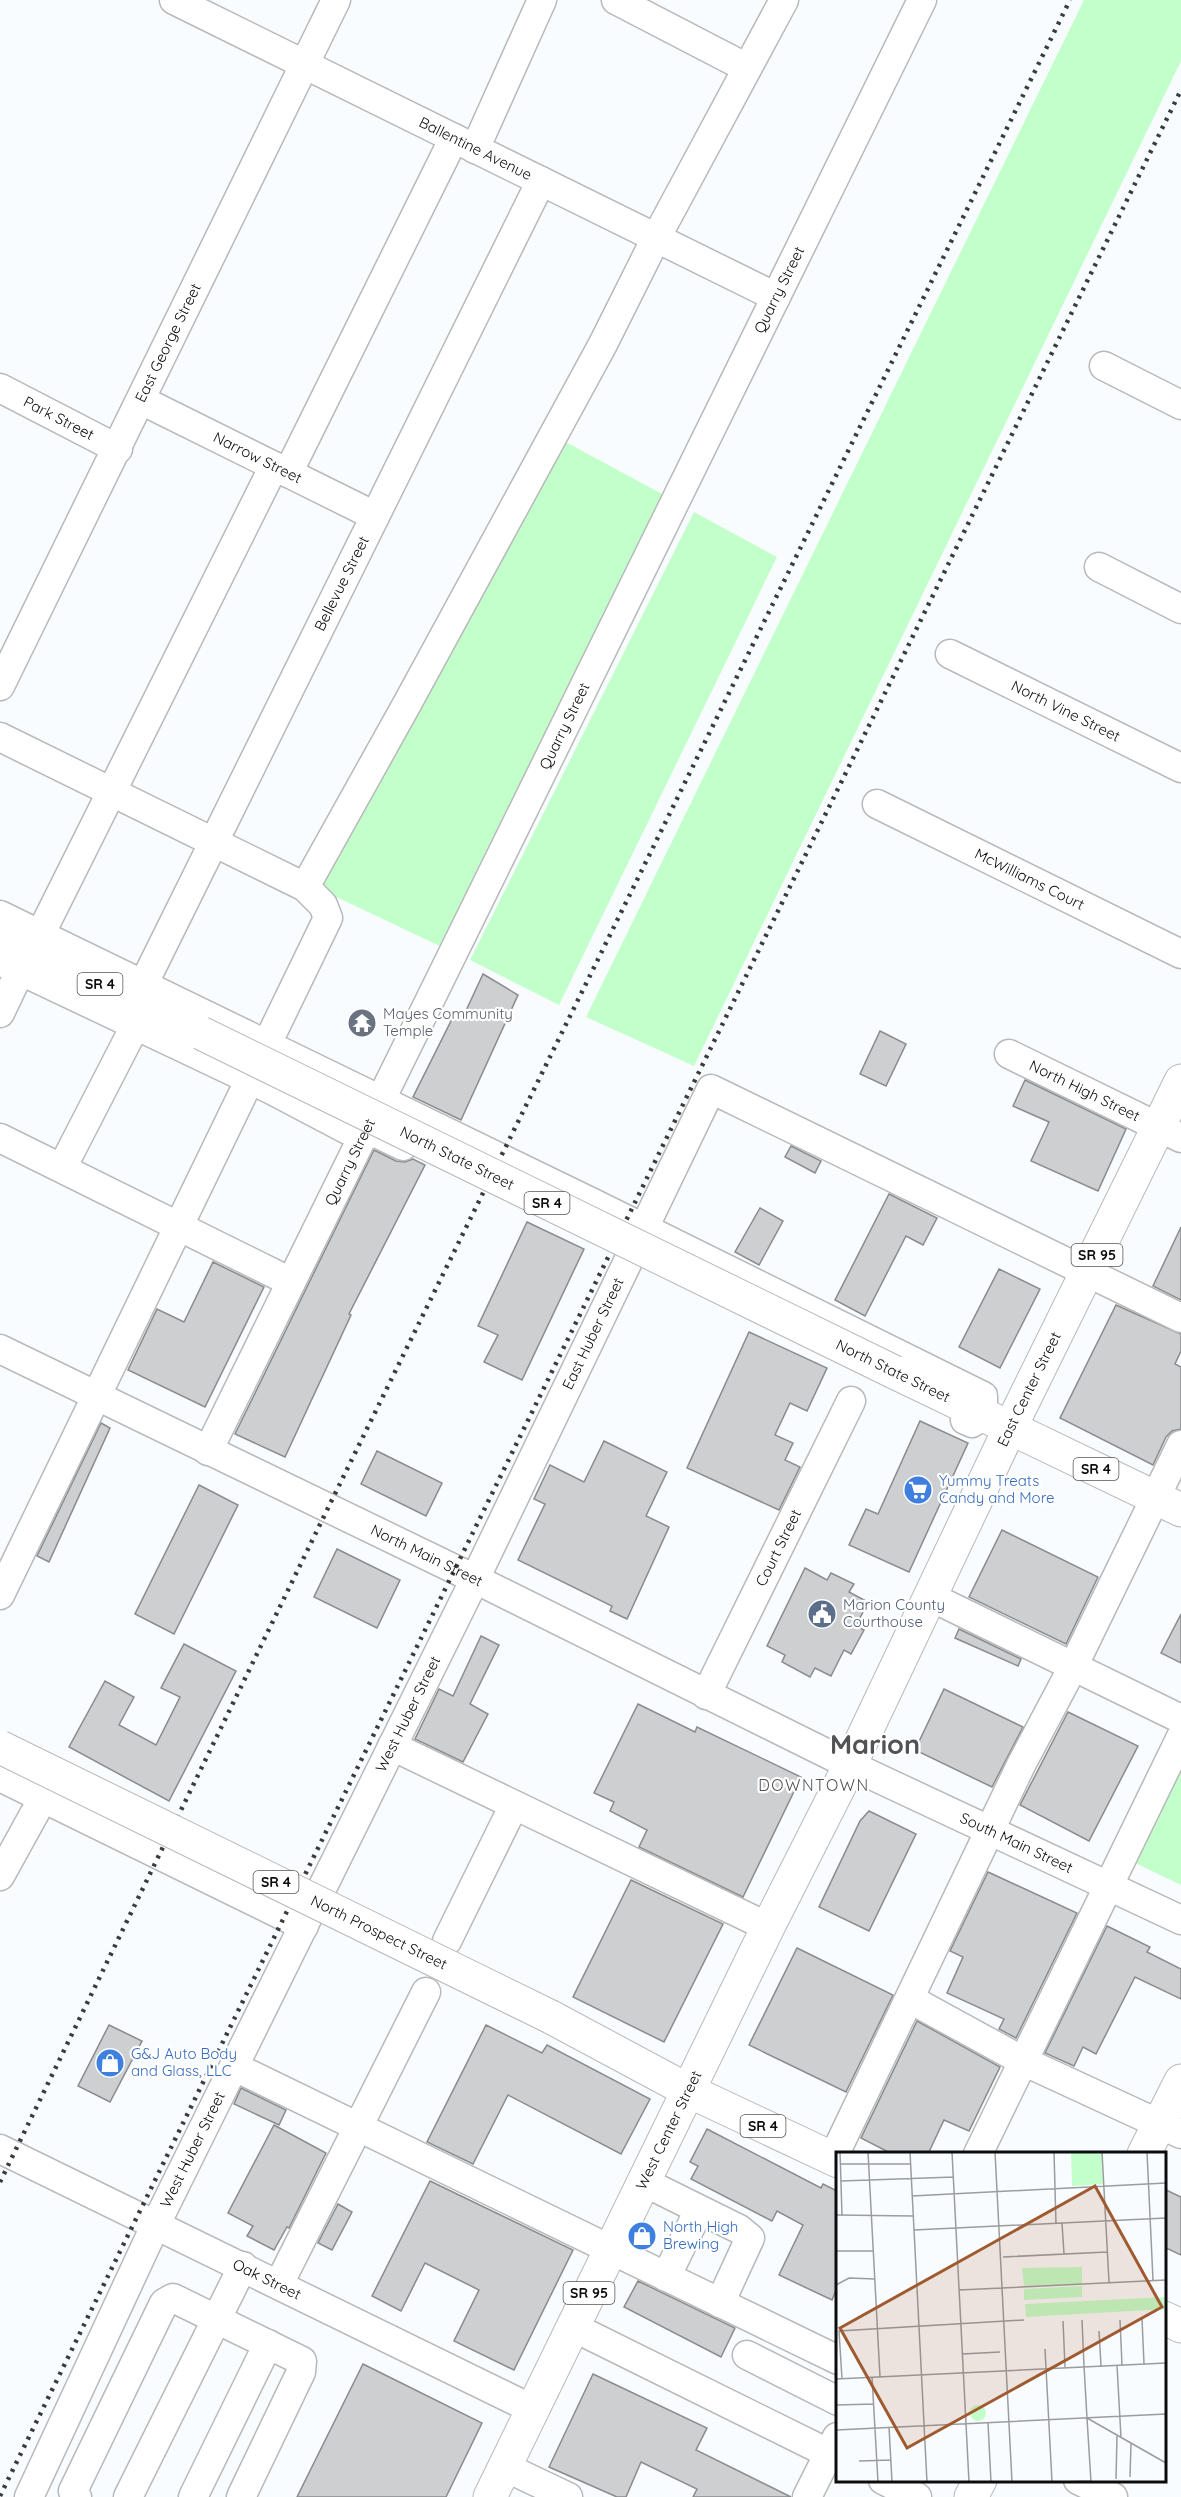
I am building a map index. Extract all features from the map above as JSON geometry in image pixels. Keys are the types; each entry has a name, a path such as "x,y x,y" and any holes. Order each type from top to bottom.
{"main road":[{"name":"North State Street","path":"0,935 997,1421"},
{"name":"East Center Street","path":"850,1765 931,1598 997,1421 1088,1273 1170,1132 1181,1081"},
{"name":"SR 4","path":"997,1421 1168,1504"},
{"name":"North Prospect Street","path":"0,1747 551,2017 689,2091"},
{"name":"West Center Street","path":"490,2497 768,1927 850,1765"},
{"path":"1146,2152 1170,2128 1181,2081"},
{"name":"SR 4","path":"689,2091 835,2160"},
{"path":"1166,2319 1181,2326"},
{"path":"971,2497 979,2482"}],"street":[{"name":"Ballentine Avenue","path":"174,0 776,297"},
{"name":"East George Street","path":"0,686 336,0"},
{"path":"40,935 281,469 542,0"},
{"path":"616,0 747,68"},
{"path":"305,886 592,364 656,238 784,0"},
{"name":"Quarry Street","path":"208,1451 922,0"},
{"name":"Bellevue Street","path":"143,985 541,181"},
{"path":"1104,366 1181,405"},
{"name":"Park Street","path":"0,388 118,449"},
{"name":"Narrow Street","path":"141,400 375,516"},
{"path":"1099,567 1181,609"},
{"name":"North Vine Street","path":"950,654 1181,768"},
{"path":"0,738 305,886 323,905 328,918 0,1595"},
{"name":"McWilliams Court","path":"877,804 1181,954"},
{"path":"0,915 644,1228 983,1396 997,1421 972,1423 895,1388 631,1255 378,1134 348,1130 250,1080 10,966 0,1013"},
{"path":"62,1168 135,1026"},
{"name":"North High Street","path":"1009,1054 1170,1132"},
{"name":"East Huber Street","path":"475,1579 711,1089 1088,1273"},
{"path":"0,1138 291,1281"},
{"path":"1088,1273 1181,1318"},
{"name":"North Main Street","path":"0,1349 475,1579 850,1765"},
{"name":"Court Street","path":"706,1695 851,1401"},
{"path":"839,2152 1021,1765 1073,1667 1168,1504 1181,1444"},
{"name":"West Huber Street","path":"29,2497 156,2224 475,1579"},
{"path":"931,1598 1181,1719"},
{"path":"979,2152 1181,1737"},
{"path":"392,1746 768,1927"},
{"name":"South Main Street","path":"850,1765 1181,1920"},
{"path":"0,1777 304,1926"},
{"path":"0,1876 43,1798"},
{"path":"447,1941 514,1804"},
{"path":"279,2284 426,1992"},
{"path":"910,1999 1023,2061 1170,2128"},
{"path":"235,2067 720,2303 836,2355"},
{"name":"Oak Street","path":"0,2150 243,2266 532,2409"},
{"path":"644,2182 739,2229 750,2238 720,2303"},
{"path":"666,2277 699,2210"},
{"path":"128,2497 243,2266"},
{"path":"77,2497 73,2491 165,2303 173,2298 302,2361 302,2372 241,2497"},
{"path":"573,2327 834,2449 807,2497"},
{"path":"193,2497 268,2344"},
{"path":"747,2355 836,2400"},
{"path":"505,2467 568,2497"},
{"path":"885,2482 917,2497"},
{"path":"1080,2482 1113,2497"}],"green space":[{"path":"1084,0 1181,0 1181,61 694,1066 586,1017"},
{"path":"549,433 677,502 448,950 307,883"},
{"path":"694,512 777,557 559,1005 470,960"},
{"path":"1181,1755 1181,1885 1129,1860"}],"building":[{"path":"483,974 518,995 461,1120 413,1097 455,1013 463,1017"},
{"path":"880,1031 906,1044 886,1086 860,1074"},
{"path":"1025,1080 1126,1129 1098,1191 1031,1161 1049,1122 1013,1106"},
{"path":"791,1146 821,1161 815,1173 785,1157"},
{"path":"374,1150 396,1161 405,1162 413,1159 425,1165 349,1314 351,1315 285,1457 235,1434"},
{"path":"889,1194 937,1218 923,1245 906,1236 865,1316 835,1300"},
{"path":"760,1208 783,1221 759,1265 735,1252"},
{"path":"527,1222 584,1249 522,1380 484,1362 498,1335 478,1326"},
{"path":"1181,1227 1181,1300 1153,1286"},
{"path":"213,1262 264,1287 205,1407 128,1370 157,1309 184,1322"},
{"path":"999,1269 1040,1289 1000,1368 959,1347"},
{"path":"1116,1305 1181,1334 1181,1351 1175,1364 1181,1367 1181,1429 1172,1431 1166,1437 1153,1465 1060,1418"},
{"path":"749,1332 827,1368 807,1411 790,1403 775,1435 793,1443 785,1460 800,1467 779,1510 687,1468"},
{"path":"920,1421 968,1443 909,1572 849,1545 866,1509 878,1514"},
{"path":"101,1423 110,1428 49,1562 37,1556"},
{"path":"604,1441 667,1472 646,1516 669,1527 627,1619 610,1611 612,1606 518,1560 545,1504 534,1499 550,1465 584,1482"},
{"path":"377,1451 442,1483 426,1516 361,1484"},
{"path":"199,1485 238,1505 174,1634 135,1614"},
{"path":"1002,1530 1098,1577 1066,1644 969,1597"},
{"path":"337,1549 400,1580 377,1628 314,1597"},
{"name":"Marion County Courthouse","path":"805,1568 827,1580 831,1573 854,1584 849,1592 868,1602 856,1626 864,1630 851,1654 844,1650 831,1676 815,1668 810,1677 782,1662 785,1655 767,1646"},
{"path":"1181,1614 1181,1663 1161,1653"},
{"path":"959,1629 1021,1659 1018,1666 955,1638"},
{"path":"481,1636 499,1645 470,1704 488,1714 463,1762 415,1739 439,1689 453,1696"},
{"path":"184,1644 236,1671 169,1801 69,1747 105,1681 134,1697 119,1725 156,1745 180,1697 161,1688"},
{"path":"944,1689 1023,1727 992,1787 915,1750"},
{"path":"638,1704 695,1732 697,1727 801,1777 743,1897 639,1847 647,1830 610,1811 614,1802 594,1793"},
{"path":"1068,1712 1138,1746 1089,1841 1020,1805"},
{"path":"869,1811 916,1834 869,1931 819,1907 860,1821"},
{"path":"988,1872 1077,1913 1016,2038 999,2029 1004,2019 947,1993 963,1957 950,1951"},
{"path":"631,1880 723,1924 664,2042 573,1997"},
{"path":"1107,1926 1150,1947 1147,1952 1181,1969 1181,1999 1135,1977 1096,2054 1083,2047 1074,2066 1045,2053"},
{"path":"797,1948 893,1995 846,2092 749,2045"},
{"path":"917,2021 1000,2067 969,2131 944,2120 929,2152 888,2152 861,2138"},
{"name":"G&J Auto Body and Glass, LLC","path":"109,2025 142,2041 110,2102 78,2086"},
{"path":"486,2025 542,2053 547,2045 650,2099 621,2154 508,2095 473,2164 427,2142"},
{"path":"241,2088 286,2110 279,2125 234,2104"},
{"path":"274,2125 326,2153 289,2228 287,2227 274,2250 247,2236 253,2226 228,2213"},
{"path":"707,2129 821,2188 823,2184 836,2190 836,2290 832,2300 779,2275 803,2225 777,2211 772,2221 691,2179 698,2166 690,2162"},
{"path":"430,2181 573,2250 514,2370 454,2341 479,2290 425,2263 401,2311 372,2296"},
{"path":"1166,2190 1181,2197 1181,2255 1166,2248"},
{"path":"338,2204 352,2212 332,2250 318,2243"},
{"path":"638,2281 735,2328 721,2357 624,2307"},
{"path":"363,2364 482,2423 446,2497 297,2497"},
{"path":"593,2374 707,2428 696,2450 791,2497 693,2497 697,2489 641,2462 626,2497 617,2497 549,2467"}],"railway":[{"path":"0,2182 328,1508 1070,0"},
{"path":"0,2496 1181,90"}],"place":[{"name":"Mayes Community Temple","path":"362,1023"},
{"name":"Yummy Treats Candy and More","path":"918,1490"},
{"name":"Marion County Courthouse","path":"822,1614"},
{"name":"G&J Auto Body and Glass, LLC","path":"110,2063"},
{"name":"North High Brewing","path":"642,2236"}],"district":[{"name":"Marion","path":"875,1745"},
{"name":"DOWNTOWN","path":"814,1785"}]}
